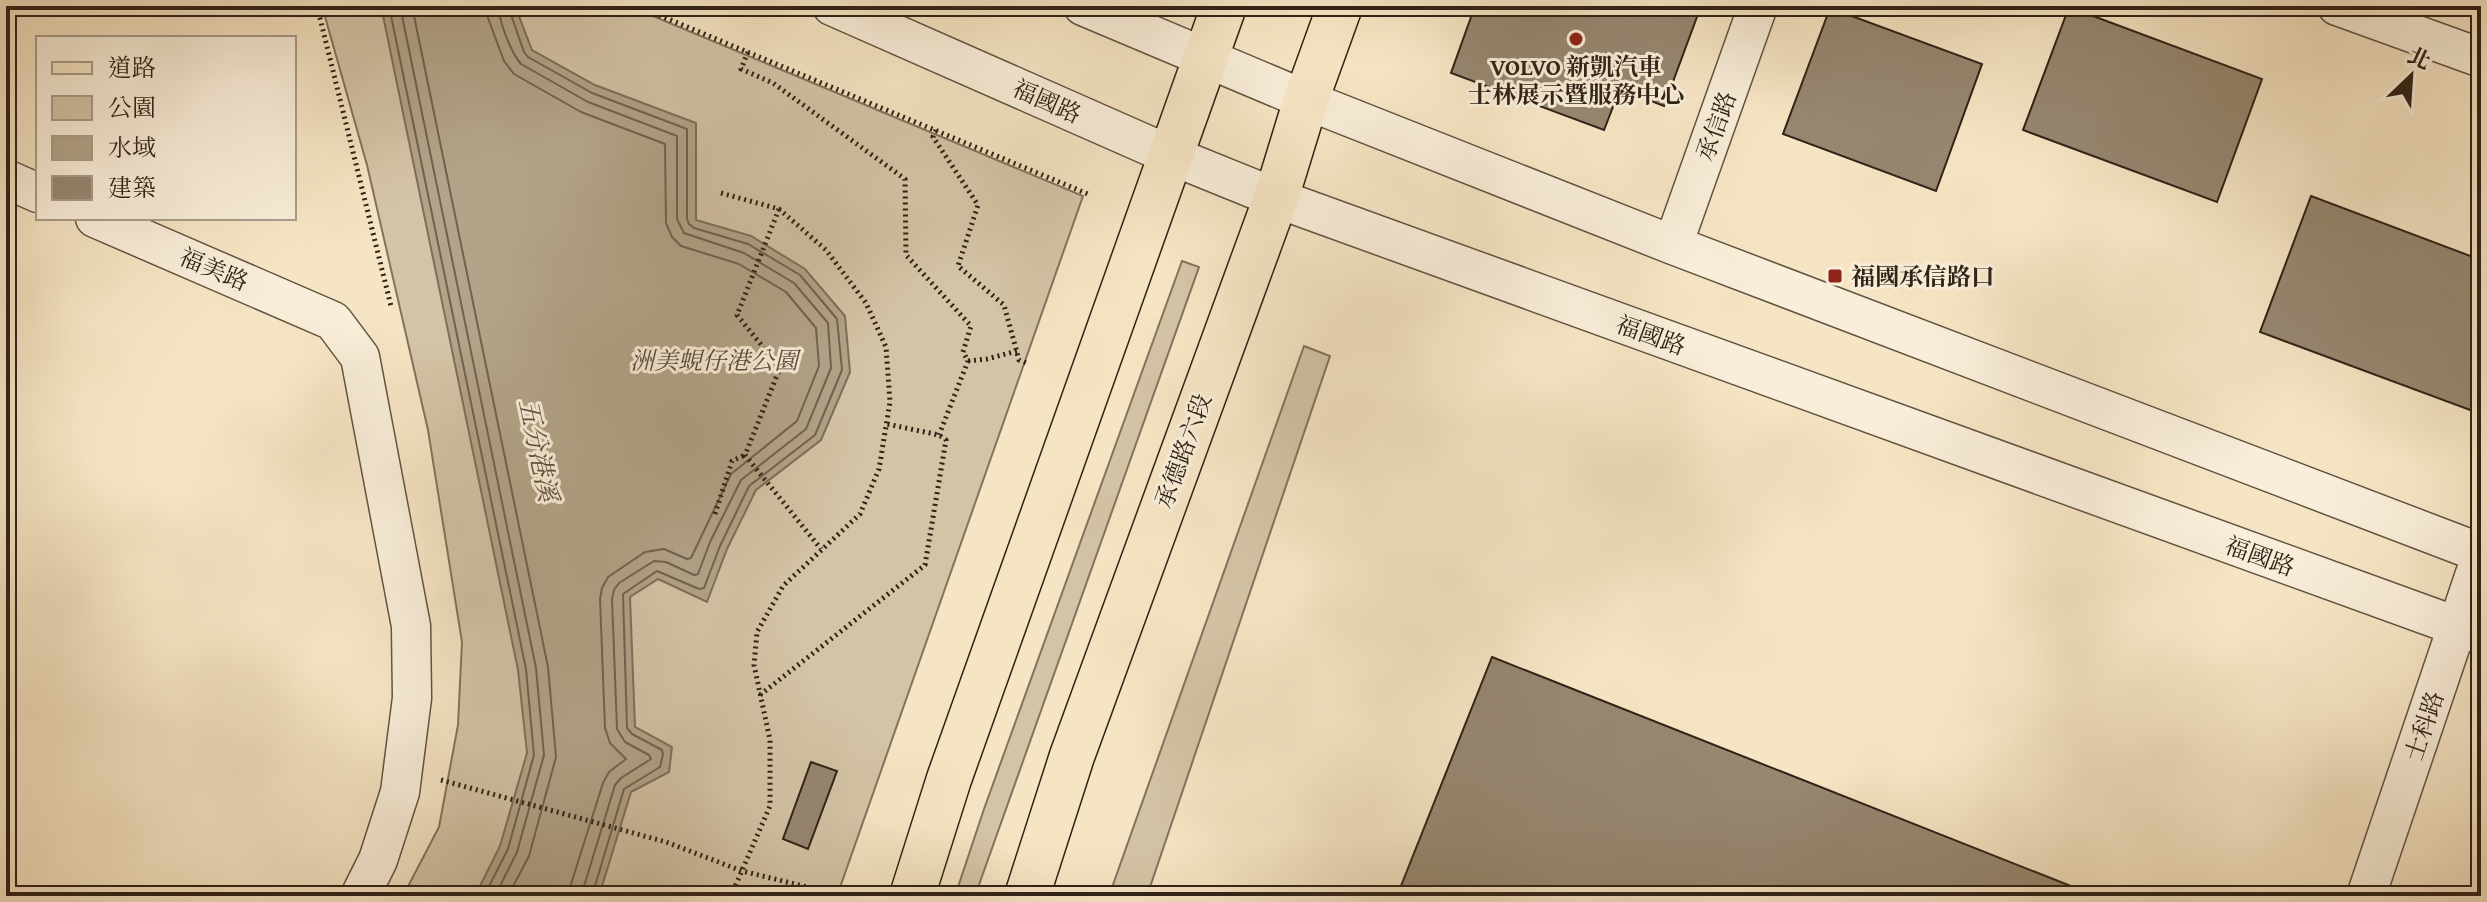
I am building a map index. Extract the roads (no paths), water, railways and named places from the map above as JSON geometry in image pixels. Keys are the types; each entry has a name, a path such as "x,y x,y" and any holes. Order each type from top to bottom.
{"main road":[{"path":"912,896 949,779 1224,6"},
{"name":"承德路六段","path":"1027,896 1077,742 1276,198 1306,100 1340,6"}],"street":[{"name":"福國路","path":"832,6 1170,155 1276,198 2473,636"},
{"path":"1083,6 1306,100 1673,245 2481,554"},
{"name":"承信路","path":"1673,245 1758,6"},
{"path":"2337,6 2481,58"},
{"path":"6,179 36,192"},
{"name":"福美路","path":"100,220 333,321 360,357 411,626 412,698 400,792 378,860 360,896"},
{"name":"士科路","path":"2366,896 2473,636 2481,554"}],"water":[{"name":"五分港溪","path":"381,6 515,6 532,50 595,85 696,123 696,220 751,236 805,269 845,316 850,372 821,440 756,490 727,549 707,602 658,579 630,597 635,727 672,747 669,772 631,792 599,896 475,896 500,846 527,753 518,670"}],"place":[{"name":"VOLVO 新凱汽車 士林展示暨服務中心","path":"1576,39"},
{"name":"福國承信路口","path":"1835,276"}],"park label":[{"name":"洲美蜆仔港公園","path":"714,360"}]}
